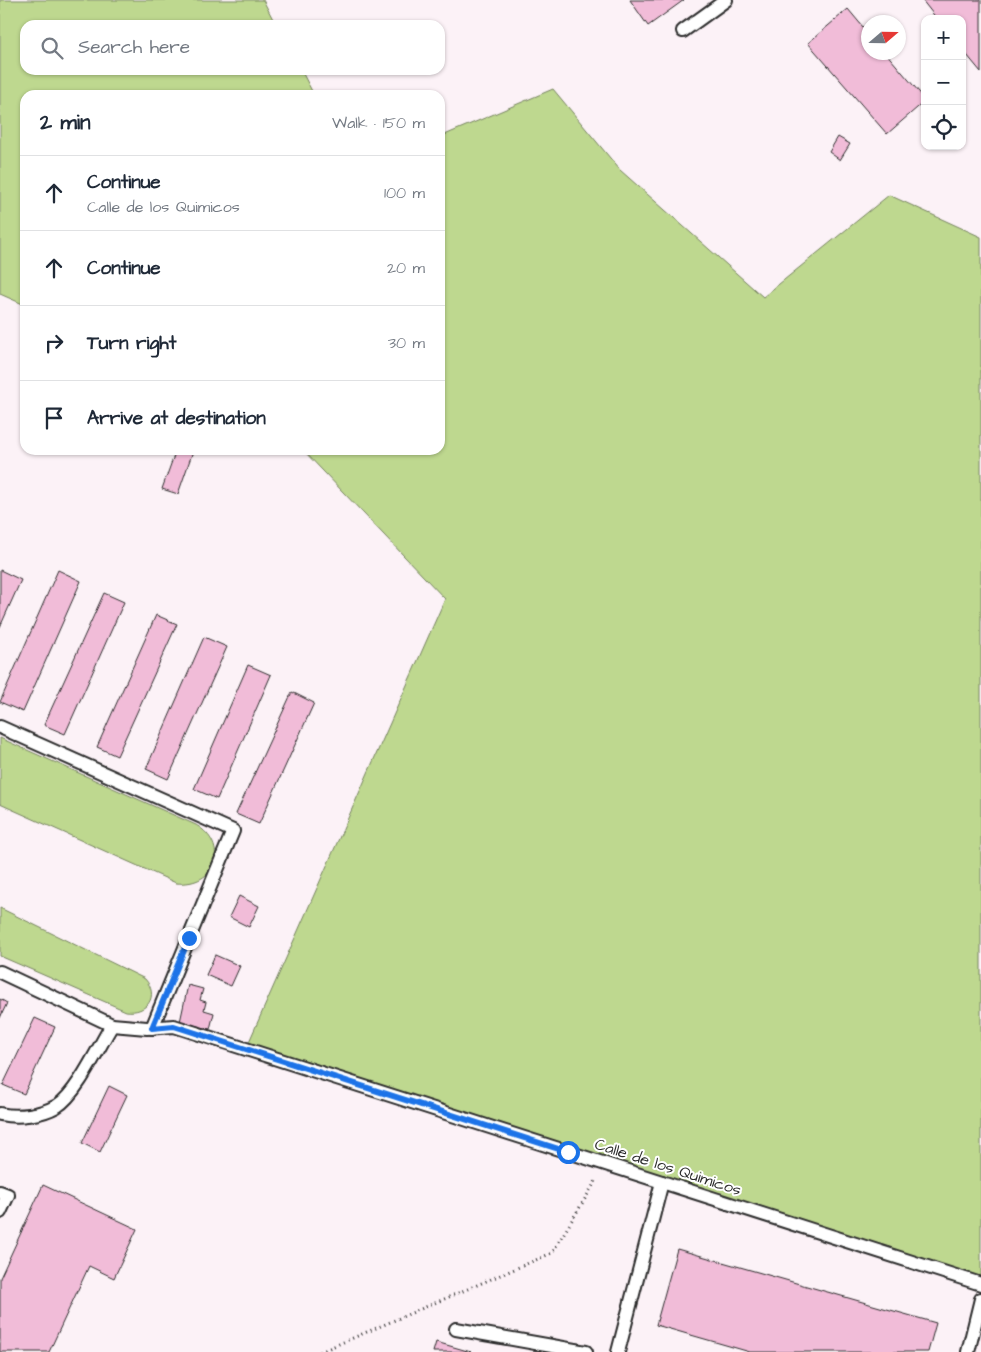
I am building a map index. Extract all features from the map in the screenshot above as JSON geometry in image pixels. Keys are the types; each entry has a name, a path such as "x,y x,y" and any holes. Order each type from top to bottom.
{"lane":[{"path":"683,31 726,0"},
{"path":"0,727 233,831 152,1028"},
{"path":"0,972 112,1025 74,1088 58,1105 37,1114 9,1116 0,1114"},
{"name":"Calle de los Quimicos","path":"112,1025 152,1028 174,1026 981,1284"},
{"path":"618,1352 662,1182"},
{"path":"0,1192 8,1195 0,1212"},
{"path":"968,1352 981,1299"},
{"path":"456,1329 586,1352"}],"path":[{"path":"320,1352 552,1253 606,1164"}],"green space":[{"path":"0,0 263,0 273,20 20,20 20,75 304,75 311,90 20,90 20,303 0,294"},
{"path":"553,89 620,170 763,297 889,195 981,237 981,1278 248,1044 445,599 308,455 445,455 445,135"},
{"path":"0,738 196,825 207,833 213,843 214,863 209,872 201,878 190,882 176,883 0,804"},
{"path":"0,908 145,979 151,992 149,1002 140,1010 126,1011 0,956"}],"building":[{"path":"630,0 684,0 648,26"},
{"path":"922,0 981,0 981,72 966,54 966,15 934,15"},
{"path":"848,9 861,25 861,60 892,60 921,94 921,104 887,134 808,43"},
{"path":"838,137 850,144 840,160 829,152"},
{"path":"174,455 192,455 178,494 162,489"},
{"path":"0,570 21,580 0,627"},
{"path":"58,570 81,581 23,712 0,702"},
{"path":"104,593 124,602 65,734 44,725"},
{"path":"156,615 177,624 117,756 97,747"},
{"path":"204,637 227,647 168,779 146,769"},
{"path":"248,665 271,675 217,799 194,789"},
{"path":"292,692 314,703 259,824 236,814"},
{"path":"239,896 259,906 249,927 229,917"},
{"path":"215,955 240,966 231,986 206,975"},
{"path":"188,985 203,989 200,1000 206,1002 204,1010 214,1013 210,1029 180,1022"},
{"path":"0,999 7,1003 0,1018"},
{"path":"35,1018 55,1027 24,1094 3,1085"},
{"path":"109,1086 127,1095 100,1152 82,1143"},
{"path":"43,1185 137,1229 114,1278 89,1266 49,1352 0,1352 0,1278"},
{"path":"677,1249 936,1323 928,1352 750,1352 656,1325"},
{"path":"436,1342 471,1352 433,1352"}],"route":[{"path":"189,938 152,1028 174,1026 568,1152"}]}
